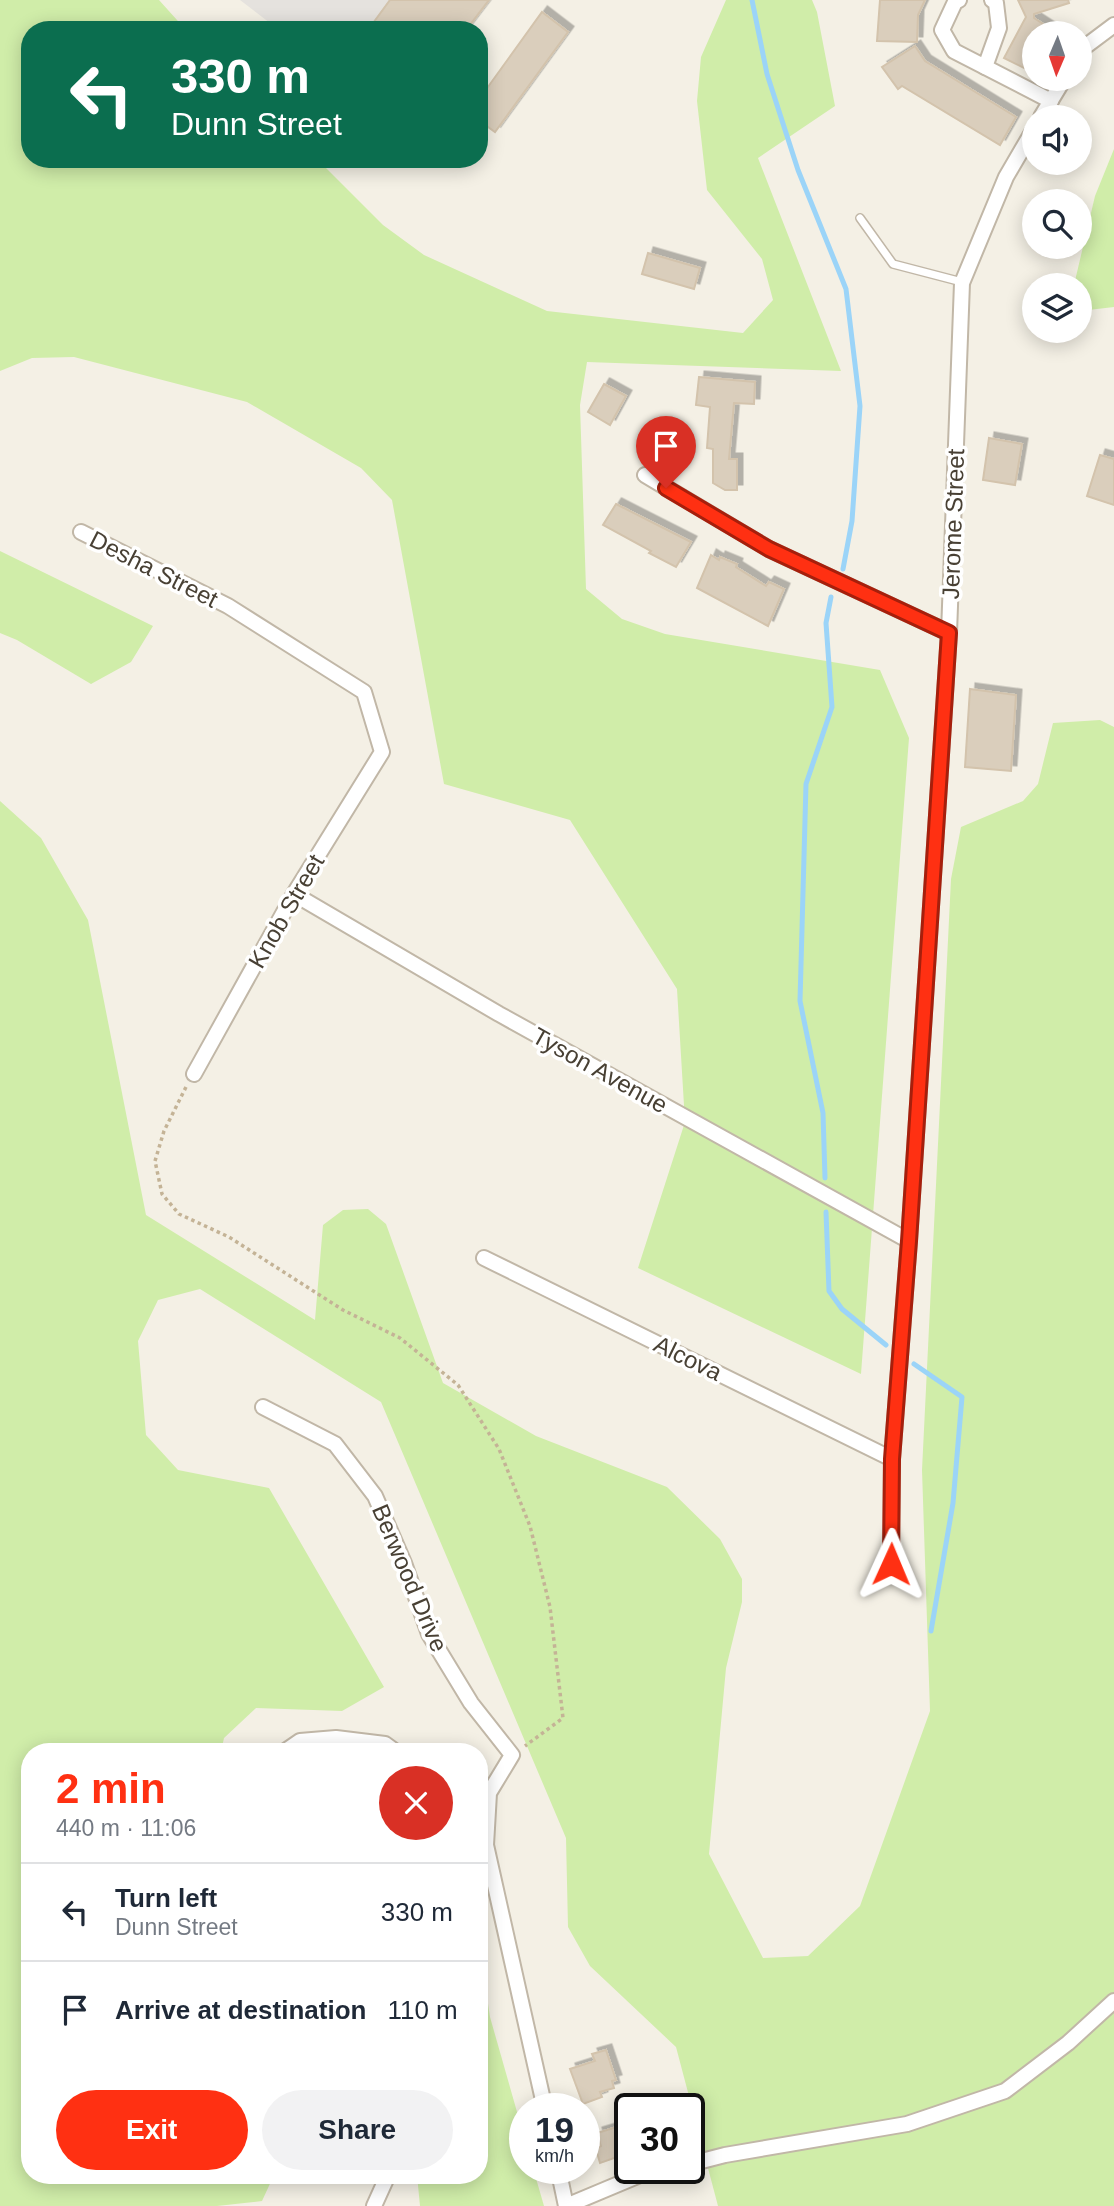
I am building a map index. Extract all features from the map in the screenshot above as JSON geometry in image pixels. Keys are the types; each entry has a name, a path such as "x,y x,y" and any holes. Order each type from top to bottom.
{"street":[{"path":"959,0 955,2 942,30 954,51 1051,101"},
{"path":"985,67 999,28 996,3 992,0"},
{"path":"1092,42 1114,25"},
{"path":"1048,105 1057,91"},
{"name":"Jerome Street","path":"891,1564 892,1459 949,633 962,282 1006,177 1022,150"},
{"path":"645,475 769,549 949,633"},
{"name":"Desha Street","path":"81,532 228,606 364,692 382,752"},
{"name":"Knob Street","path":"194,1074 294,894 382,752"},
{"name":"Tyson Avenue","path":"294,894 499,1014 909,1241"},
{"name":"Alcova","path":"484,1258 892,1459"},
{"name":"Berwood Drive","path":"263,1407 335,1444 375,1496 404,1563 429,1634 471,1703 512,1755"},
{"path":"297,1743 336,1738 377,1743"},
{"path":"488,1801 489,1793 512,1755"},
{"path":"488,1861 541,2093"},
{"path":"705,2161 907,2124 1005,2091 1068,2043 1114,2001"},
{"path":"374,2206 384,2184"},
{"path":"561,2184 566,2206 619,2184"}],"lane":[{"path":"860,218 893,264 962,282"}],"path":[{"path":"194,1074 164,1131 155,1161 162,1194 179,1214 229,1237 343,1310 400,1338 458,1385 499,1449 534,1539 550,1607 563,1718 512,1755"}],"green space":[{"path":"0,0 159,0 178,21 21,21 21,168 326,168 383,225 424,255 547,311 743,333 773,300 762,259 707,190 697,101 701,57 726,0 812,0 817,12 835,106 758,158 841,371 587,362 580,405 586,589 622,619 665,634 880,670 909,738 861,1374 638,1268 685,1122 677,989 570,820 444,784 392,500 361,468 247,402 74,357 32,358 0,371"},
{"path":"1114,149 1114,307 1092,310 1092,273 1077,273 1080,259 1092,259 1092,209"},
{"path":"0,551 153,626 131,662 91,684 17,640 0,633"},
{"path":"1100,720 1114,727 1114,2206 718,2206 705,2157 705,2093 688,2093 676,2047 590,1966 568,1927 566,1838 381,1402 200,1289 158,1300 138,1341 146,1435 178,1470 269,1488 384,1687 342,1711 256,1708 224,1738 223,1743 21,1743 21,2184 270,2184 262,2201 217,2206 0,2206 0,801 41,838 88,920 146,1215 315,1320 323,1225 343,1210 368,1209 386,1224 443,1383 536,1436 667,1487 720,1539 742,1579 742,1602 726,1668 709,1854 763,1958 808,1956 860,1906 930,1711 922,1470 951,879 961,827 1023,801 1038,784 1053,723"},
{"path":"488,2004 512,2093 509,2093 509,2184 538,2184 544,2206 420,2206 418,2184 488,2184"}],"shaded area":[{"path":"240,0 390,0 375,21 267,21"}],"building":[{"path":"390,0 489,0 473,21 375,21"},
{"path":"880,0 925,0 918,15 917,42 877,41"},
{"path":"1018,0 1068,0 1069,3 1034,14 1034,18 1039,21 1024,21 1026,17"},
{"path":"542,12 568,32 495,132 488,127 488,87"},
{"path":"1022,24 1022,67 1004,58"},
{"path":"915,46 925,61 1016,117 1000,145 902,86 898,89 882,67"},
{"path":"648,253 700,268 694,289 642,274"},
{"path":"699,377 755,382 754,404 734,403 729,459 737,459 737,490 725,490 713,483 713,449 707,448 710,407 696,405"},
{"path":"604,384 626,396 610,425 588,412"},
{"path":"989,438 1022,444 1015,485 983,480"},
{"path":"1100,455 1114,459 1114,505 1087,496"},
{"path":"616,504 691,542 676,567 603,525"},
{"path":"711,555 719,560 720,557 737,564 736,567 766,586 769,582 784,589 768,626 697,588"},
{"path":"970,689 1016,695 1011,771 965,767"},
{"path":"606,2050 616,2080 612,2081 614,2088 600,2092 602,2097 600,2098 600,2093 579,2093 570,2069 595,2061 592,2054"},
{"path":"614,2128 614,2158 600,2163 601,2146 600,2132"}],"waterway":[{"path":"752,0 767,74 798,170 846,289 860,406 852,521 843,569"},
{"path":"825,1178 823,1113 800,1001 806,784 832,707 826,623 831,597"},
{"path":"826,1212 829,1291 842,1309 886,1345"},
{"path":"914,1364 962,1397 953,1503 931,1631"}],"route":[{"path":"666,488 769,549 949,633 892,1459 891,1564"}]}
